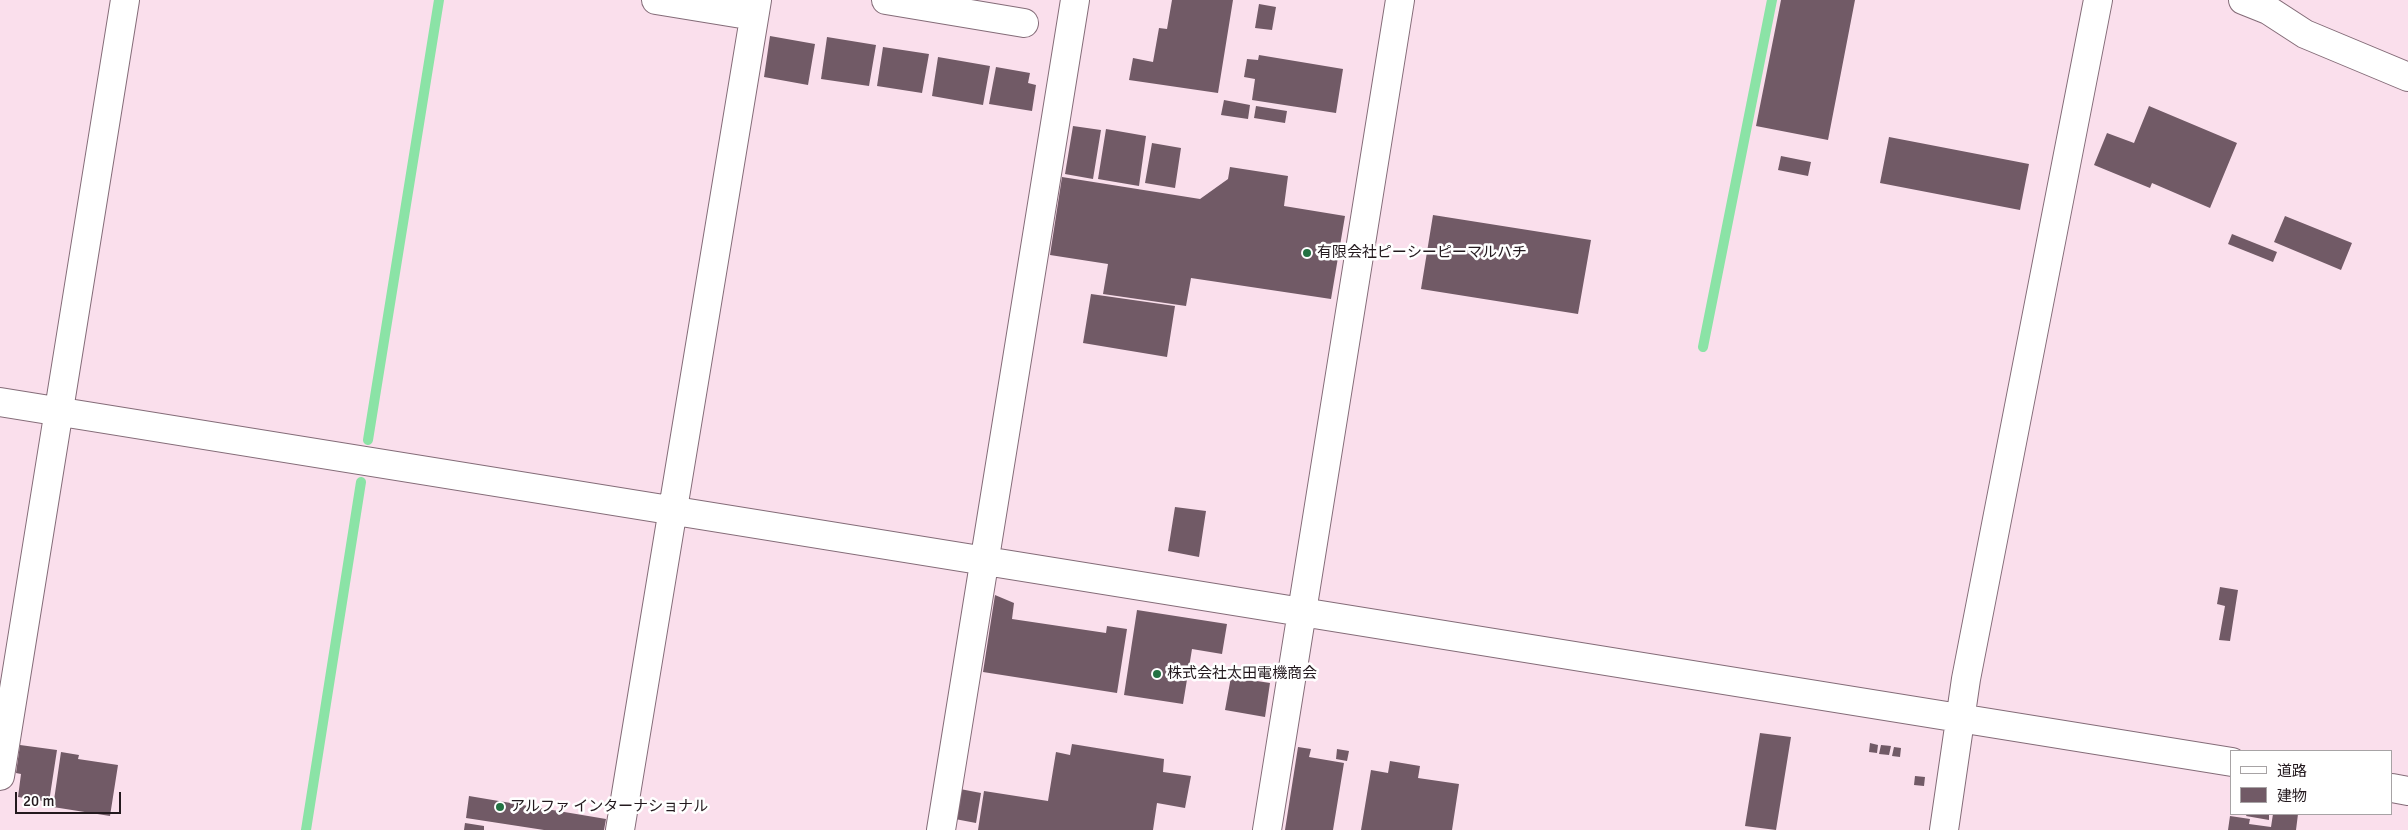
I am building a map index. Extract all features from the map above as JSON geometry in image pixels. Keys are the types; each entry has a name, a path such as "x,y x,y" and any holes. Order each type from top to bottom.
{"street":[{"path":"0,776 124,0"},
{"path":"620,830 756,8 656,0"},
{"path":"886,0 988,8 1024,23"},
{"path":"941,830 1075,0"},
{"path":"1267,830 1400,0"},
{"path":"1944,830 1959,718 2098,0"},
{"path":"2243,0 2268,10 2305,34 2408,77"},
{"path":"0,402 2230,762"},
{"path":"2393,788 2408,791"}],"building":[{"path":"1172,0 1233,0 1218,93 1129,80 1133,58 1153,62 1159,28 1167,29"},
{"path":"1781,0 1855,0 1828,140 1756,126"},
{"path":"1259,4 1276,7 1272,30 1255,28"},
{"path":"770,36 815,44 808,85 764,77"},
{"path":"827,37 876,45 869,86 821,79"},
{"path":"883,47 929,54 922,93 877,86"},
{"path":"1259,55 1343,69 1336,113 1252,100 1255,79 1244,77 1247,59 1258,60"},
{"path":"938,57 990,66 983,105 932,96"},
{"path":"996,67 1030,73 1028,83 1036,85 1032,111 989,104"},
{"path":"1224,100 1250,105 1248,119 1221,115"},
{"path":"1256,106 1287,111 1285,123 1254,118"},
{"path":"2149,106 2237,143 2210,208 2152,183 2150,188 2094,165 2107,133 2134,143"},
{"path":"1073,126 1101,130 1093,179 1065,174"},
{"path":"1106,129 1146,136 1139,186 1098,179"},
{"path":"1889,137 2029,164 2020,210 1880,183"},
{"path":"1152,143 1181,148 1175,188 1145,183"},
{"path":"1781,156 1811,162 1808,176 1778,170"},
{"path":"1230,167 1288,176 1284,206 1345,216 1331,299 1191,278 1186,306 1103,294 1108,264 1050,255 1062,177 1200,199 1228,179"},
{"path":"1433,215 1591,240 1578,314 1421,289"},
{"path":"2285,216 2352,243 2341,270 2274,242"},
{"path":"2232,234 2277,252 2273,262 2228,244"},
{"path":"1091,294 1175,306 1167,357 1083,343"},
{"path":"1175,507 1206,511 1199,557 1168,551"},
{"path":"2220,587 2238,590 2230,641 2219,640 2225,606 2217,604"},
{"path":"995,595 1014,603 1012,619 1106,633 1107,626 1127,629 1117,693 983,672"},
{"name":"株式会社太田電機商会","path":"1137,610 1227,624 1222,654 1192,649 1183,704 1124,695"},
{"path":"1231,677 1270,683 1265,717 1225,710"},
{"path":"1760,733 1791,737 1776,830 1745,826"},
{"path":"1870,743 1878,745 1877,753 1869,752"},
{"path":"1072,744 1164,759 1163,772 1191,776 1185,808 1157,803 1153,830 978,830 984,791 1048,801 1056,752 1070,755"},
{"path":"20,745 57,750 49,802 18,797 21,774 16,773"},
{"path":"1881,745 1891,746 1889,755 1879,754"},
{"path":"1298,747 1311,749 1309,757 1344,763 1333,830 1285,830"},
{"path":"1894,747 1901,748 1900,757 1892,756"},
{"path":"1337,749 1349,751 1347,761 1336,759"},
{"path":"61,752 79,755 78,759 118,765 110,816 53,807"},
{"path":"1390,761 1420,766 1418,778 1459,784 1452,830 1361,830 1371,770 1388,773"},
{"path":"1915,776 1925,777 1924,786 1914,785"},
{"path":"960,789 981,793 976,823 955,819"},
{"name":"アルファ インターナショナル","path":"469,796 606,819 604,830 544,830 466,818"},
{"path":"2269,815 2269,820 2246,816"},
{"path":"2273,815 2298,815 2296,830 2228,830 2230,816 2250,819 2249,824 2271,827"},
{"path":"465,823 484,826 484,830 464,830"}],"waterway":[{"path":"368,440 439,0"},
{"path":"1703,347 1772,0"},
{"path":"306,830 361,482"}],"place":[{"name":"有限会社ピーシーピーマルハチ","path":"1307,253"},
{"name":"株式会社太田電機商会","path":"1157,674"},
{"name":"アルファ インターナショナル","path":"500,807"}]}
